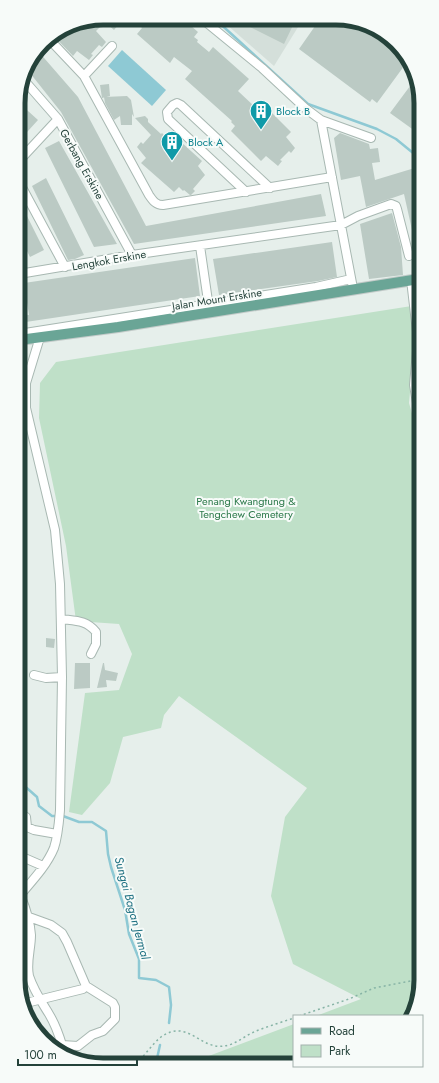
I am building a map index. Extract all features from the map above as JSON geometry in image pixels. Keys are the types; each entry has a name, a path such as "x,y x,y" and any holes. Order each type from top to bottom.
{"main road":[{"name":"Jalan Mount Erskine","path":"25,338 118,327 209,308 353,290 414,279"}],"street":[{"path":"209,25 262,68 305,108 322,120 371,138"},
{"path":"53,43 84,76 154,201 159,205 164,206 332,177"},
{"path":"84,76 112,46"},
{"name":"Gerbang Erskine","path":"28,84 58,119 132,255"},
{"path":"246,192 168,119 167,112 173,105 177,103 181,105 270,188"},
{"path":"25,154 58,119"},
{"path":"322,120 353,290"},
{"path":"25,193 65,267"},
{"name":"Lengkok Erskine","path":"25,273 132,255 341,225 358,216 391,204 396,206 409,256"},
{"path":"200,246 209,308"},
{"path":"25,333 209,308 351,279"},
{"path":"25,889 43,866 54,847 60,810 62,677 60,584 55,530 26,408 26,384 40,337"},
{"path":"61,619 83,622 90,625 96,632 96,644 91,654"},
{"path":"34,675 46,678 62,677"},
{"path":"26,817 27,827 34,830 57,834"},
{"path":"25,858 43,866"},
{"path":"25,907 29,917 31,936 28,965 29,974 38,999 49,1014 57,1030 61,1045"},
{"path":"29,917 51,924 62,933 86,986 113,1003 115,1007 115,1019 103,1031 92,1036 78,1046 63,1047"},
{"path":"29,1002 83,990 86,986"}],"path":[{"path":"302,1015 349,999 374,988 414,980"},
{"path":"143,1058 162,1037 174,1032 186,1032 212,1046 225,1046 257,1031 293,1018"}],"shaded area":[{"path":"227,25 299,25 274,66"}],"green space":[{"name":"Penang Kwangtung & Tengchew Cemetery","path":"414,306 414,349 409,403 414,420 414,985 413,995 406,1015 319,1015 361,999 293,964 271,896 285,817 307,788 179,696 164,715 161,728 123,737 110,783 82,815 69,812 85,693 119,690 132,654 119,624 76,621 66,546 39,418 40,383 56,362"},
{"path":"293,1024 293,1058 203,1058"}],"water":[{"path":"122,50 166,90 152,106 108,66"}],"building":[{"path":"102,25 96,31 106,42 102,47 99,45 91,54 93,55 89,60 77,51 73,56 58,40 64,35 78,29"},
{"path":"108,25 118,25 114,30"},
{"path":"139,25 190,25 198,32 194,37 198,40 197,42 209,52 213,47 249,79 238,91 255,107 260,101 291,132 286,137 295,148 291,153 289,151 280,160 282,161 278,166 266,156 261,161 231,131 235,126 231,122 232,121 185,79 192,71 174,57 170,63 137,34 142,28"},
{"path":"248,25 293,25 284,44"},
{"path":"316,25 351,26 368,32 394,51 405,65 377,103 372,99 370,102 299,49"},
{"path":"41,55 78,97 146,226 321,194 326,216 134,244 61,112 31,74"},
{"path":"109,84 110,96 102,98 100,85"},
{"path":"411,84 414,103 414,130 390,113"},
{"path":"127,96 131,100 134,117 132,114 132,125 121,125 120,116 114,120 105,103 104,97"},
{"path":"25,108 38,120 25,134"},
{"name":"Block A","path":"145,116 148,119 148,122 161,134 162,133 166,137 170,132 202,161 198,166 205,175 193,189 195,191 191,195 179,187 174,192 141,163 146,158 137,147 141,142 143,144 151,135 135,118"},
{"path":"340,133 369,144 370,149 378,148 380,162 372,163 375,180 414,168 414,239 404,194 366,207 360,176 341,180 334,138"},
{"path":"59,141 117,244 94,247 45,148"},
{"path":"46,178 84,255 75,259 68,260 32,186"},
{"path":"25,212 44,250 30,257 25,247"},
{"path":"392,213 401,247 403,275 369,279 360,224"},
{"path":"332,242 337,277 219,295 213,259"},
{"path":"195,258 200,296 25,322 25,315 29,315 25,283"},
{"path":"46,638 55,639 54,648 46,647"},
{"path":"75,663 90,663 90,688 74,689"},
{"path":"103,663 105,670 118,673 116,681 106,680 107,687 97,688"}],"waterway":[{"path":"222,25 308,104 377,129 396,139 414,154"},
{"name":"Sungai Bagan Jermal","path":"25,786 37,797 39,806 52,816 63,816 79,822 92,822 106,831 111,867 125,910 129,934 139,959 139,978 156,980 169,987 171,1005 169,1023"},
{"name":"Sungai Bagan Jermal","path":"157,1058 160,1045"}],"place":[{"name":"Block B","path":"261,130"},
{"name":"Block A","path":"172,162"}]}
